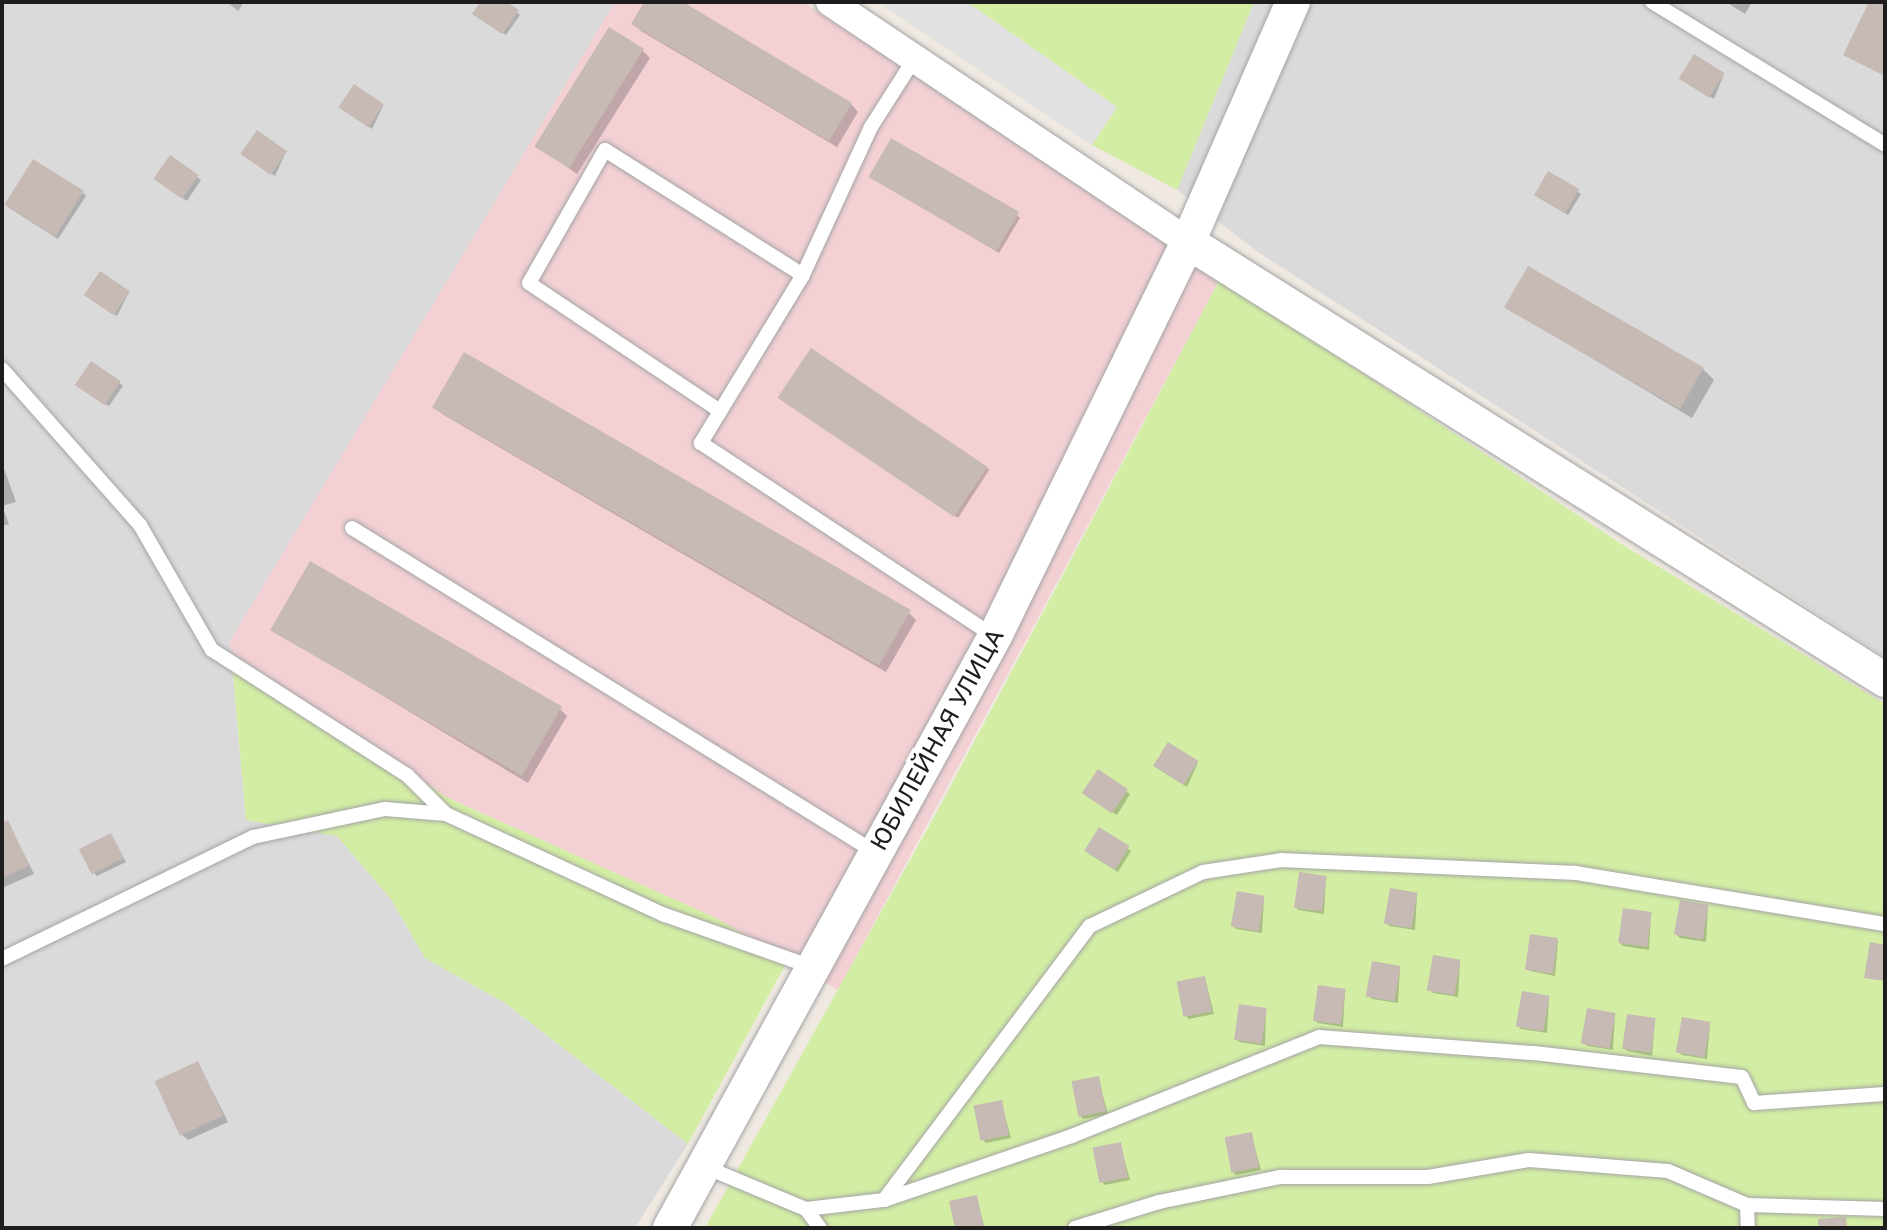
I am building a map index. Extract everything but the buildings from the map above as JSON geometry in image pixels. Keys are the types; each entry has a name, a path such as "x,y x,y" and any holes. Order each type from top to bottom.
{"street":[{"path":"830,2 1188,242 1885,680"},
{"name":"ЮБИЛЕЙНАЯ УЛИЦА","path":"670,1228 809,966 995,636 1188,242 1293,2"}],"lane":[{"path":"1652,2 1885,145"},
{"path":"915,58 871,127 803,275 717,409 701,443 995,636"},
{"path":"717,409 529,283 605,150 803,275"},
{"path":"2,369 140,525 212,650 407,775 446,814"},
{"path":"352,528 873,851"},
{"path":"2,959 253,837 385,809 446,814 665,915 809,966"},
{"path":"884,1200 1090,926 1203,872 1281,860 1576,873 1885,924"},
{"path":"702,1166 806,1209 884,1200 1072,1136 1319,1037 1534,1053 1742,1077 1754,1103 1885,1094"},
{"path":"1075,1228 1159,1202 1280,1177 1428,1177 1529,1160 1668,1171 1747,1205 1885,1209"},
{"path":"1747,1205 1748,1228"},
{"path":"806,1209 820,1228"}],"shaded area":[{"path":"2,2 615,2 230,641 246,820 337,836 391,899 425,958 505,1003 688,1144 635,1228 2,1228"},
{"path":"615,2 803,2 1220,279 838,990 716,918 448,798 231,653 230,641"},
{"path":"878,2 967,2 1117,107 1092,145"},
{"path":"1254,2 1885,2 1885,657 1258,252 1177,190"}],"green space":[{"path":"967,2 1254,2 1177,190 1092,145 1117,107"},
{"path":"1220,279 1623,545 1885,704 1885,1228 705,1228 939,808"},
{"path":"231,653 448,798 716,918 788,960 688,1144 505,1003 425,958 391,899 337,836 246,820"}]}
